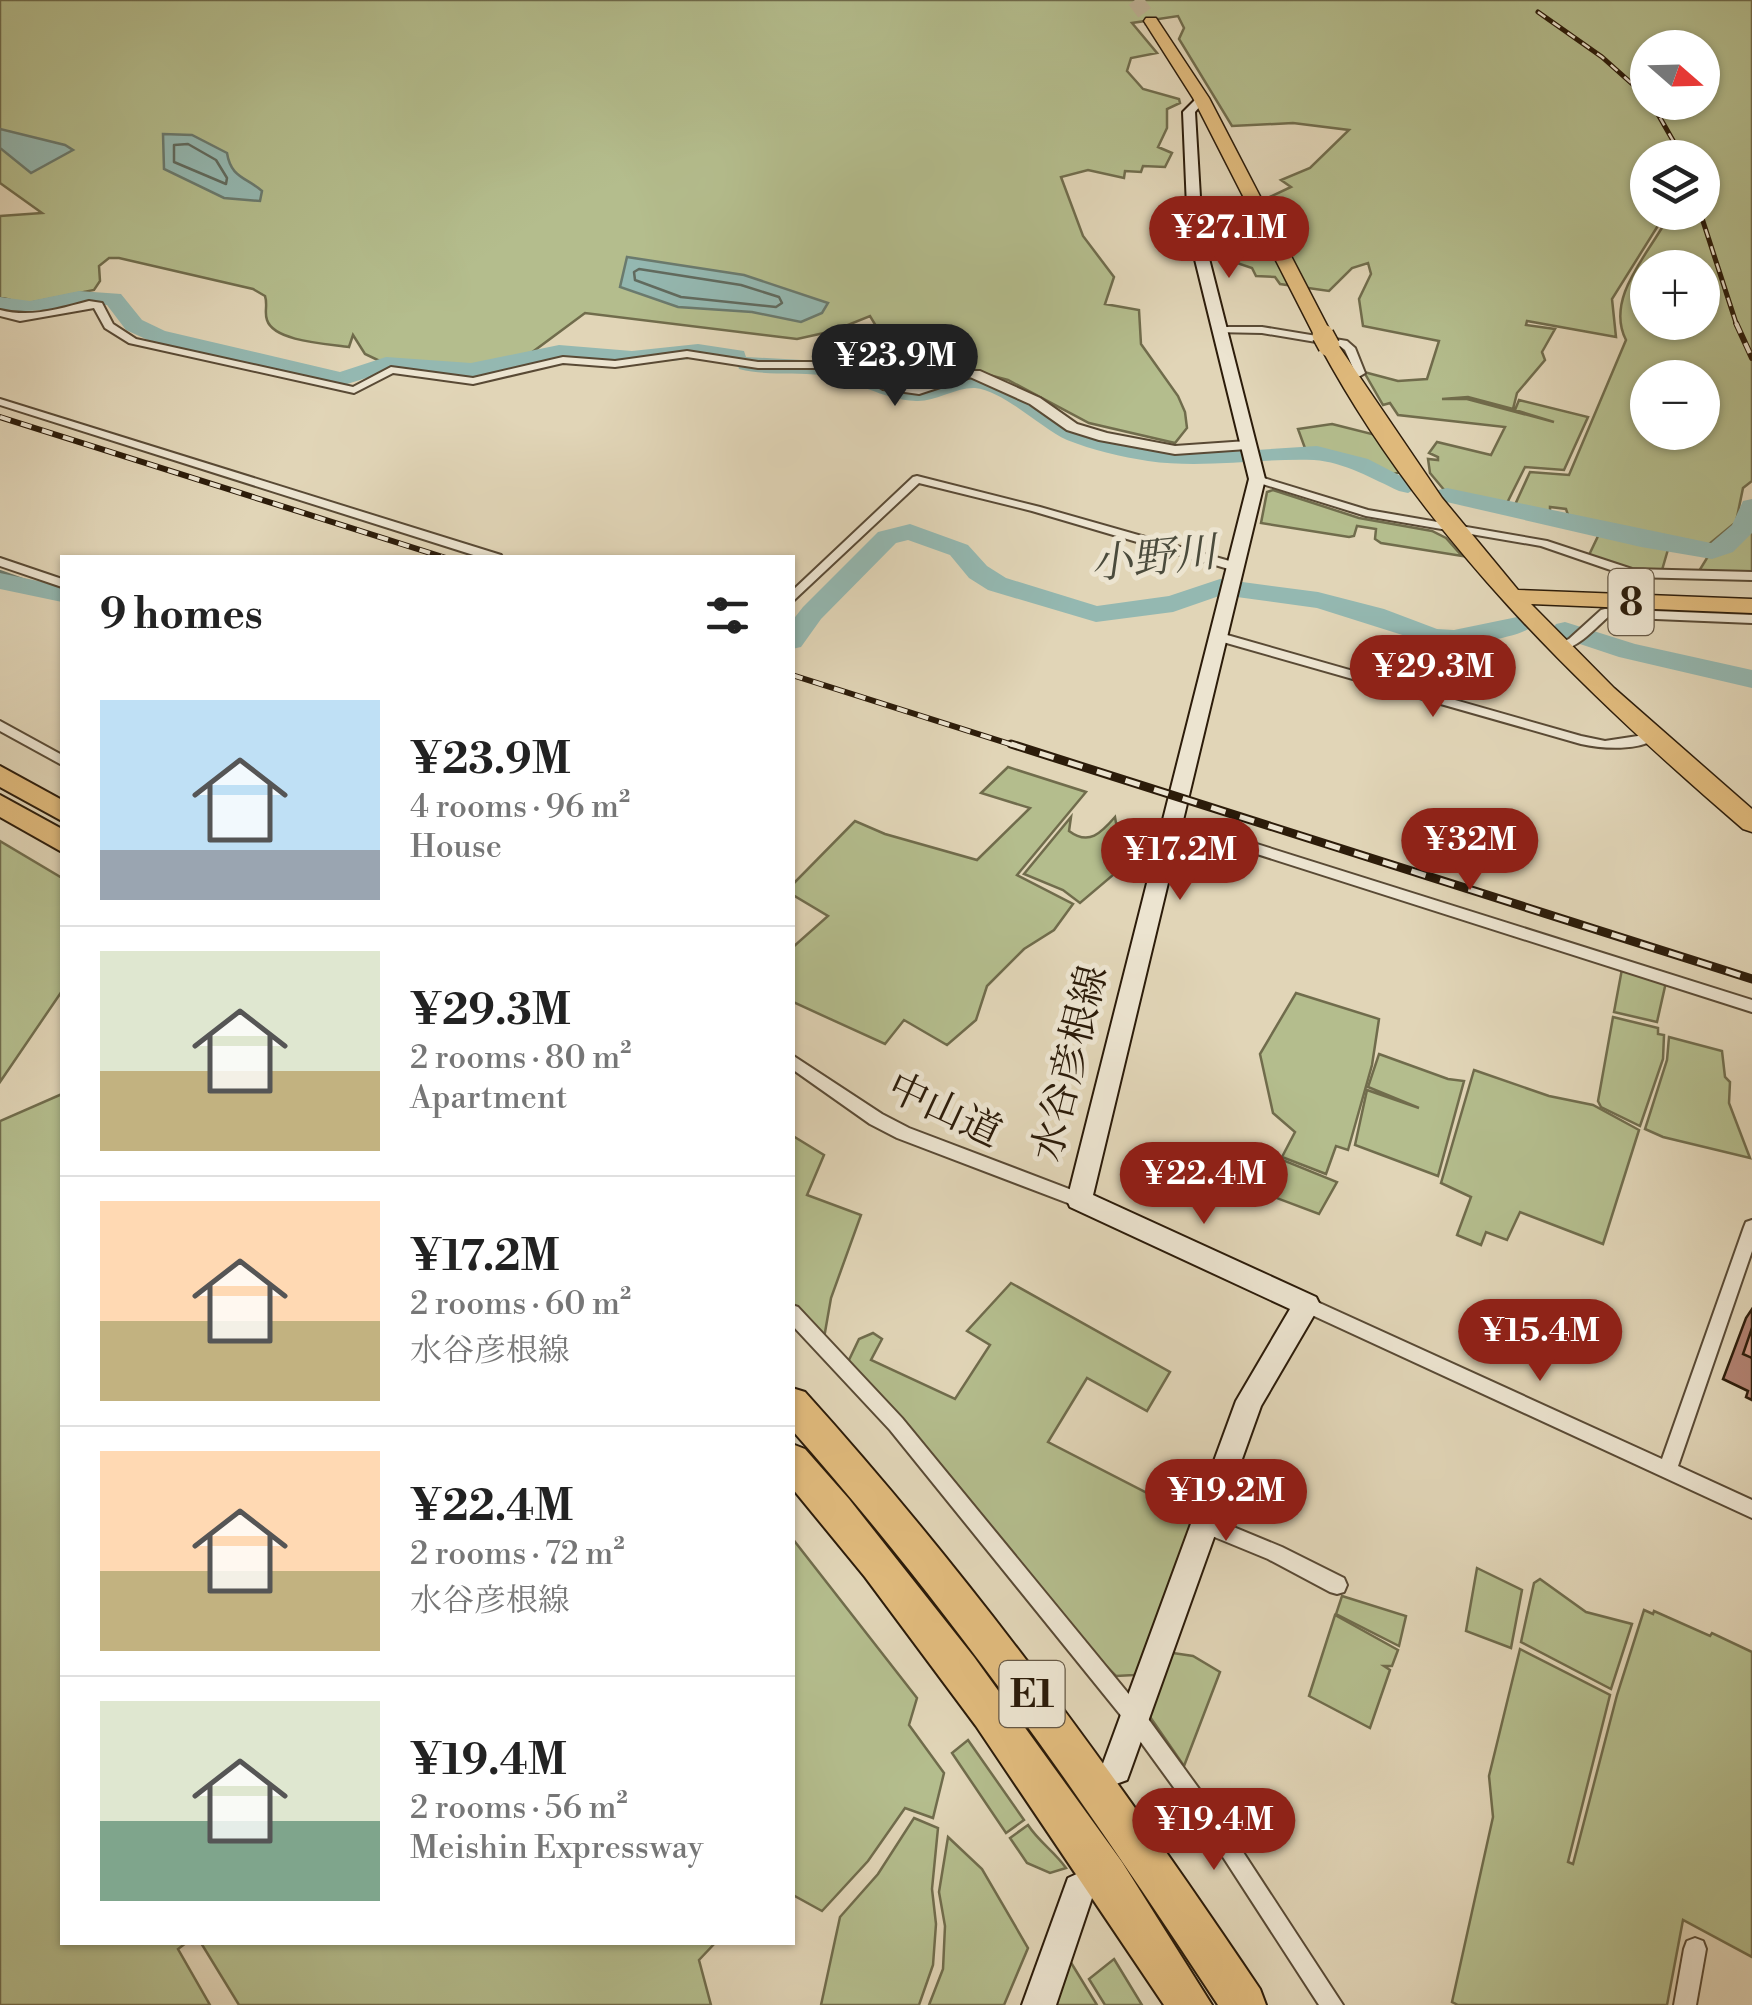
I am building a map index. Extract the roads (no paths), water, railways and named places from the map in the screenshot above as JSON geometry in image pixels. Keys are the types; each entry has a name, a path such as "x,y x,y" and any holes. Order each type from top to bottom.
{"highway":[{"name":"8","path":"1151,21 1201,98 1344,374 1453,527 1510,596 1574,639 1651,738 1752,823"},
{"name":"8","path":"1510,596 1752,606"},
{"path":"0,774 60,811"},
{"path":"0,804 60,841"},
{"name":"E1","path":"795,1407 938,1572 1049,1717 1244,2005"},
{"name":"E1","path":"795,1466 906,1599 1004,1730 1128,1907 1190,2005"}],"main road":[{"path":"1201,98 1189,112 1194,230 1248,453 1258,479"},
{"name":"水谷彦根線","path":"1258,479 1078,1200 1308,1304"},
{"path":"1116,1769 1249,1400 1308,1304"},
{"path":"1040,2005 1079,1889"}],"street":[{"path":"0,314 20,318 89,304 98,306 109,326 133,341 354,390 391,370 473,381 563,360 615,364 688,354 758,365 819,365 864,373 902,390 919,391 974,374 1035,401 1072,426 1119,441 1175,450 1248,453"},
{"path":"1218,330 1262,330 1343,343 1350,348 1360,373 1344,374"},
{"path":"0,402 487,555"},
{"path":"795,595 916,479 1232,581"},
{"path":"1258,479 1366,514 1543,544 1631,573 1752,576"},
{"path":"0,562 60,581"},
{"path":"1574,639 1605,613 1752,619"},
{"path":"1220,637 1581,740 1606,744 1651,738"},
{"path":"0,725 60,760"},
{"path":"1174,823 1752,1006"},
{"name":"中山道","path":"795,1063 876,1119 1022,1182 1078,1200"},
{"path":"1668,1468 1752,1226"},
{"path":"1308,1304 1752,1509"},
{"path":"795,1315 896,1424 1134,1716 1219,1834 1332,2005"},
{"path":"1202,1523 1275,1553 1337,1585"},
{"path":"1685,2005 1696,1949"}],"water":[{"path":"0,129 73,150 31,173 0,148"},
{"path":"163,134 192,135 227,153 236,172 262,191 260,201 224,198 164,169"},
{"path":"627,257 744,275 828,303 822,313 801,322 752,312 678,307 620,287"}],"waterway":[{"path":"0,303 30,308 79,297 113,299 134,325 158,336 341,379 386,364 471,370 559,352 632,358 698,351 736,356"},
{"path":"747,364 764,368 820,368 866,377 884,388 918,395 977,381 1031,405 1074,434 1116,447 1149,454 1225,459 1317,453 1359,464 1408,486"},
{"path":"1447,495 1712,551 1724,547 1743,528 1752,506"},
{"name":"小野川","path":"795,637 812,613 887,537 910,532 959,550 978,572 997,584 1096,614 1173,604 1220,587 1318,600 1375,615 1434,637 1454,638 1522,624"},
{"path":"0,572 42,587"},
{"name":"小野川","path":"0,581 60,594"},
{"name":"小野川","path":"1565,630 1629,651 1752,679"}],"tunnel":[{"path":"1135,0 1151,21"}],"railway":[{"path":"1538,12 1630,82"},
{"path":"1661,120 1673,140"},
{"path":"1706,230 1736,323"},
{"path":"1736,323 1752,358"},
{"path":"0,417 437,555"},
{"path":"795,676 1019,747"},
{"path":"1011,744 1752,979"}]}
